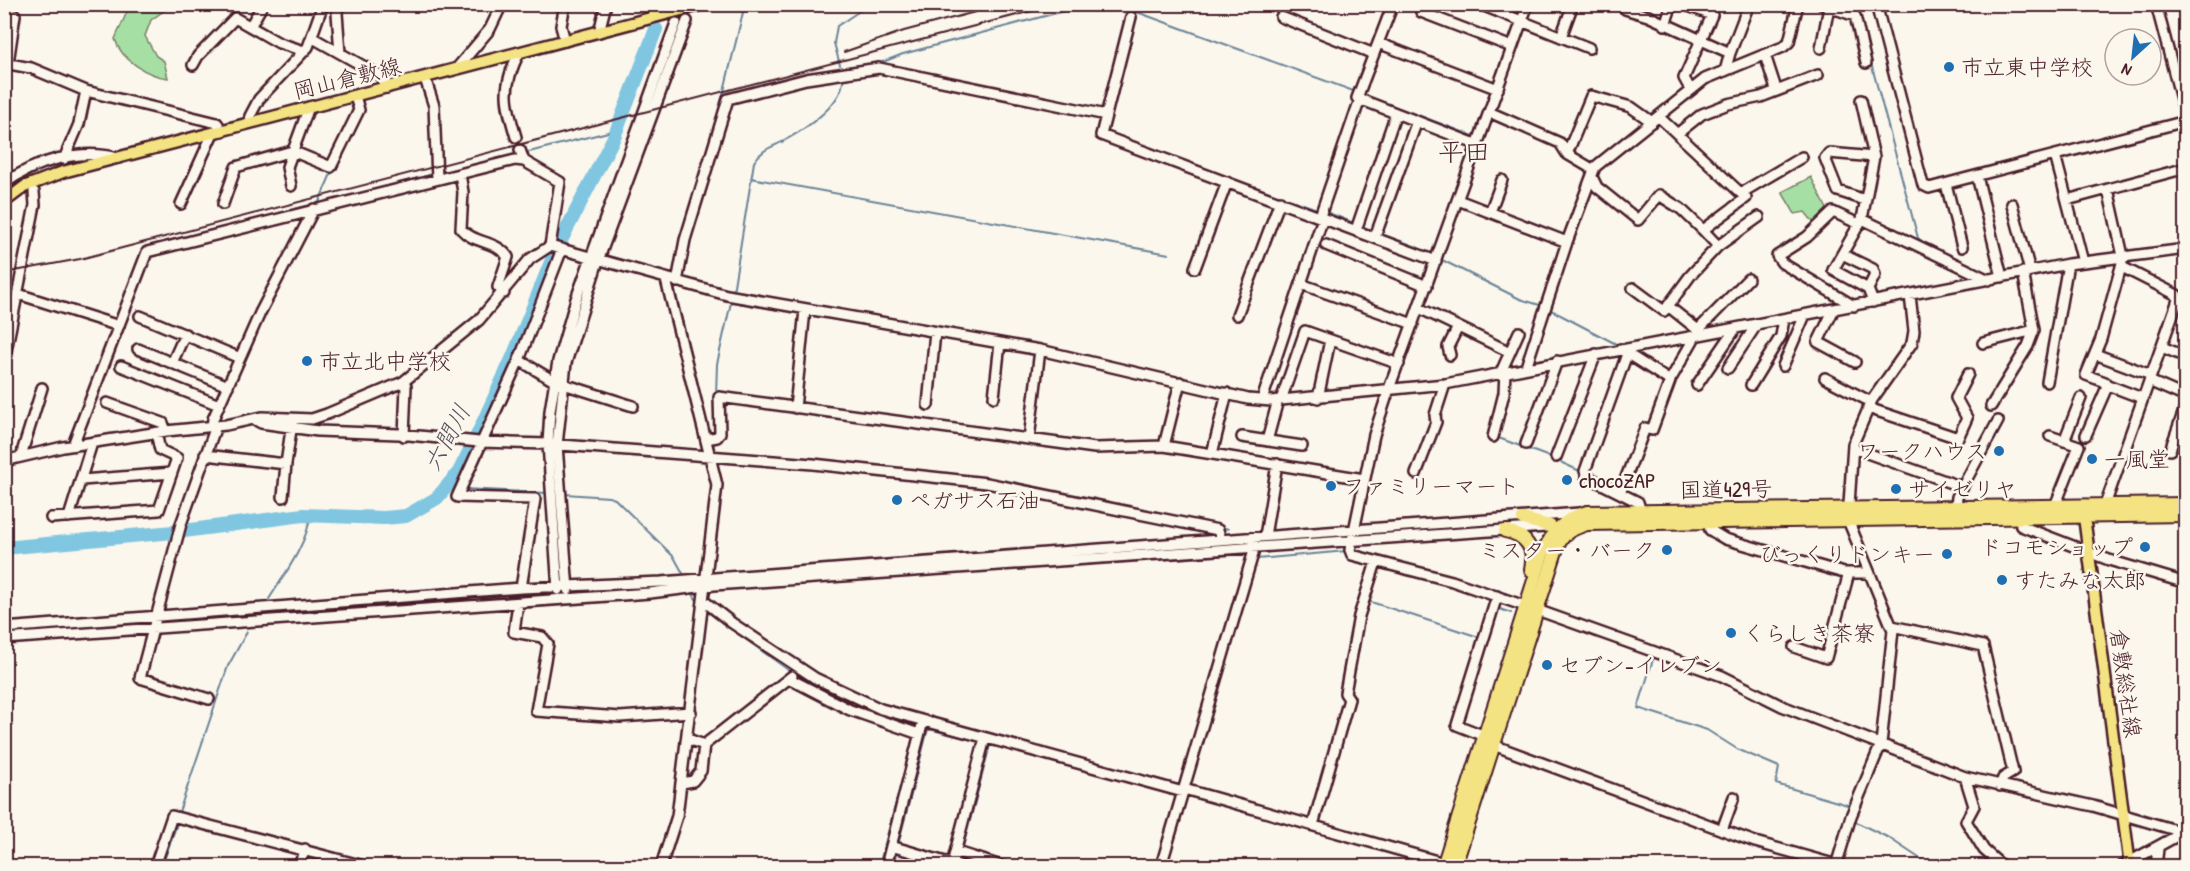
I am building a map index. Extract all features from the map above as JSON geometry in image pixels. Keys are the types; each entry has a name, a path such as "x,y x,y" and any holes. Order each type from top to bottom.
{"highway":[{"name":"国道429号","path":"1587,518 1708,522 1956,507 2020,511 2055,506 2083,511 2105,505 2186,504"},
{"name":"国道429号","path":"1556,531 1569,530 1587,518 1641,512 1847,514 2083,511 2186,515"},
{"path":"1451,865 1544,552 1556,531 1523,519"},
{"path":"1505,531 1522,537 1531,549 1533,560 1530,605"}],"main road":[{"name":"岡山倉敷線","path":"4,202 24,187 44,178 704,4"},
{"name":"倉敷総社線","path":"2083,511 2126,816 2128,865"}],"street":[{"path":"251,25 263,4"},
{"path":"252,122 250,116 259,99 304,51 313,38 322,4"},
{"path":"339,4 337,13 340,53"},
{"path":"458,68 490,28 502,4"},
{"path":"565,4 561,26 565,41"},
{"path":"599,32 606,4"},
{"path":"653,4 654,16"},
{"path":"1262,400 1301,284 1359,96 1393,4"},
{"path":"1479,4 1589,48"},
{"path":"1351,548 1374,435 1388,391 1528,4"},
{"path":"1561,37 1573,4"},
{"path":"1665,25 1672,4"},
{"path":"1683,4 1712,15 1684,78 1690,89"},
{"path":"1725,72 1749,4"},
{"path":"1526,367 1567,242 1593,174 1690,89 1705,79 1765,55 1789,42 1798,4"},
{"path":"1876,4 1923,185 1929,189 2186,119 2156,4"},
{"path":"1821,48 1825,6 1854,11 1866,63"},
{"path":"1625,9 1648,16 1730,53"},
{"path":"4,12 15,15 6,63 31,68 86,91 218,123 218,132 181,204"},
{"path":"1421,12 1512,47"},
{"path":"1131,17 1103,115 1102,132 1227,182 1357,226 1436,261"},
{"path":"193,65 198,56 235,18 251,25 279,43 304,51"},
{"path":"1281,18 1374,54"},
{"path":"558,600 552,445 562,341 687,21"},
{"path":"594,259 676,23"},
{"path":"313,38 381,76 387,88"},
{"path":"1378,43 1498,89"},
{"path":"516,136 506,95 508,77 519,53"},
{"path":"1765,55 1776,89"},
{"path":"1103,115 879,68 806,79 728,99 672,281 710,438 710,455 717,485 717,497 694,584 704,602 793,674 850,710 1183,791 1313,825 1451,865"},
{"path":"1677,134 1702,114 1728,104 1761,97 1776,89 1818,75"},
{"path":"425,78 434,106 437,175"},
{"path":"64,159 79,124 86,91"},
{"path":"223,204 236,167 292,151 331,167 359,110 355,96"},
{"path":"1359,96 1478,145"},
{"path":"1567,153 1591,96 1631,107 1656,119 1677,134 1746,198 1703,230"},
{"path":"1861,99 1874,157 1860,221 1833,270 1868,289 1873,302"},
{"path":"291,186 286,171 309,107"},
{"path":"1489,112 1560,143 1567,153 1593,174 1597,187 1638,220 1659,195 1681,209 1718,246"},
{"path":"1357,226 1396,113"},
{"path":"1376,234 1417,121"},
{"path":"1865,200 1838,192 1825,158 1829,153 1874,157"},
{"path":"4,184 26,175 46,162 102,154 118,158"},
{"path":"73,442 147,252 437,175 460,174 515,160 522,154 560,182 556,248 519,360 457,497 535,499 521,588"},
{"path":"2055,155 2082,259"},
{"path":"1741,193 1802,157"},
{"path":"2067,200 2186,168"},
{"path":"460,174 463,192 461,229 472,238 495,245 508,257 498,287 504,293"},
{"path":"1977,176 2001,275"},
{"path":"1490,212 1502,180"},
{"path":"1195,268 1227,182"},
{"path":"1946,184 1962,247"},
{"path":"2108,189 2122,257 2095,354 2086,375 2142,398"},
{"path":"4,361 35,205 34,192"},
{"path":"1458,200 1567,242"},
{"path":"1237,315 1280,201"},
{"path":"1991,406 2028,346 2034,330 2026,272 2012,204"},
{"path":"209,699 140,678 181,524 205,455 219,405 240,358 316,208"},
{"path":"1854,306 1782,263 1777,256 1807,237 1833,212 1860,221 1989,280"},
{"path":"1633,288 1664,311 1690,276 1718,246 1759,217"},
{"path":"1326,245 1427,286"},
{"path":"292,424 312,419 403,382 479,321 530,259 556,248 732,297 1040,350 1262,400 1318,398 1445,384 1596,354 1624,352 1699,333 1989,280 2001,275 2067,264 2082,259 2122,257 2186,249"},
{"path":"1842,254 1873,269 1875,275 1868,289"},
{"path":"2105,505 2178,300 2177,295 2122,257"},
{"path":"2047,382 2067,264"},
{"path":"1672,376 1699,333 1748,279"},
{"path":"1301,284 1413,324"},
{"path":"1497,596 1457,725 1487,741 1722,830 1837,866 1851,816 1881,741 1892,626 1847,514 1852,448 1859,425 1869,405 1912,343 1914,331 1910,295"},
{"path":"18,296 119,326"},
{"path":"1668,306 1699,333"},
{"path":"1419,308 1510,352"},
{"path":"1834,309 1818,342 1855,362"},
{"path":"795,408 805,310"},
{"path":"1783,366 1805,315"},
{"path":"140,316 240,358"},
{"path":"1751,385 1781,336 1784,319"},
{"path":"1728,368 1757,324"},
{"path":"1450,355 1448,347 1458,327"},
{"path":"1697,385 1736,328"},
{"path":"1983,343 2034,330"},
{"path":"1267,441 1305,331 1399,364"},
{"path":"928,405 935,332"},
{"path":"1493,437 1504,393 1503,372 1519,332"},
{"path":"172,363 185,334"},
{"path":"1318,398 1330,340"},
{"path":"994,397 1000,343"},
{"path":"2162,347 2186,357"},
{"path":"138,349 228,386"},
{"path":"1029,439 1040,350"},
{"path":"1624,352 1585,474 1638,502 1641,512"},
{"path":"1620,493 1645,428 1652,430 1670,381 1624,352"},
{"path":"1556,457 1596,354"},
{"path":"2095,354 2186,397"},
{"path":"519,360 558,382 633,406"},
{"path":"1526,444 1557,361"},
{"path":"121,366 219,405"},
{"path":"1825,378 1869,405 1958,438 1967,418 1956,398 1968,374"},
{"path":"403,382 406,386 404,433"},
{"path":"1164,446 1180,382"},
{"path":"1416,474 1436,422 1435,415 1445,384"},
{"path":"2086,435 2107,387 2105,384"},
{"path":"23,453 42,388"},
{"path":"1212,454 1227,393"},
{"path":"710,438 720,433 719,398 1107,448 1164,446 1364,479"},
{"path":"2064,441 2081,398"},
{"path":"51,518 159,510 177,458 160,450 163,423 107,404"},
{"path":"2170,450 2182,422 2186,405"},
{"path":"4,461 23,453 73,442 92,443 163,430 268,417 292,424 404,433 468,441 710,455 987,483 1218,530 1221,539"},
{"path":"1956,507 1962,487 1998,421"},
{"path":"283,497 292,424"},
{"path":"2050,436 2079,446 2055,506"},
{"path":"1242,437 1302,446"},
{"path":"69,517 92,443"},
{"path":"1852,448 1962,487"},
{"path":"205,455 286,464"},
{"path":"1266,536 1277,464"},
{"path":"82,480 172,473"},
{"path":"555,494 569,599"},
{"path":"2020,511 2021,526 2088,552 2186,583"},
{"path":"4,639 558,600 694,584 1221,539 1523,519 1587,518"},
{"path":"1708,522 1710,530 1725,539 1849,573 1869,573"},
{"path":"4,628 521,588 694,584 1254,548 1351,548 1505,531 1556,531"},
{"path":"1161,867 1254,548 1252,537"},
{"path":"1351,548 1376,562 1530,605 1722,676 1782,706 1881,741 1965,777 2001,783 2185,832"},
{"path":"1313,825 1347,709 1349,699 1345,693 1359,616 1376,562"},
{"path":"1794,647 1826,658 1849,573"},
{"path":"661,867 677,816 704,602"},
{"path":"518,603 514,632 542,637 548,644 536,711 620,717 691,712"},
{"path":"1892,626 1983,646 2013,772 2001,783"},
{"path":"793,674 858,699 921,728"},
{"path":"682,783 693,781 701,771 704,745 793,674"},
{"path":"886,867 896,848 921,728"},
{"path":"688,739 704,745"},
{"path":"896,848 955,866 960,853 984,742"},
{"path":"1965,777 1974,806 1966,820 1984,850 2002,867"},
{"path":"1722,830 1734,797"},
{"path":"155,867 172,816 303,857 364,867"},
{"path":"2128,865 2185,832"},
{"path":"2156,867 2158,849"},
{"path":"960,853 1001,867"}],"green space":[{"path":"130,5 172,5 151,20 145,36 156,56 164,61 168,78 152,74 136,66 118,47 115,39"},
{"path":"1811,177 1828,211 1814,223 1805,212 1795,214 1782,192"}],"waterway":[{"path":"689,213 723,95 745,4"},
{"path":"840,65 834,43 837,26 870,4"},
{"path":"880,63 903,54 1090,4"},
{"path":"1115,4 1356,92"},
{"path":"1855,4 1857,13"},
{"name":"六間川","path":"4,548 184,531 303,515 384,518 406,516 437,498 459,472 476,438 513,357 555,252 614,137 656,29"},
{"path":"1867,48 1918,238 1928,246"},
{"path":"880,63 945,77"},
{"path":"733,292 754,162 765,150 797,133 824,113 838,96 843,77"},
{"path":"1362,94 1476,137"},
{"path":"1098,130 1101,118"},
{"path":"525,153 616,130"},
{"path":"440,173 519,154"},
{"path":"1193,165 1320,210"},
{"path":"319,202 333,169"},
{"path":"281,214 434,174"},
{"path":"751,178 1169,254"},
{"path":"1326,212 1354,223"},
{"path":"1359,225 1374,231"},
{"path":"1379,233 1417,247"},
{"path":"2087,257 2120,253"},
{"path":"1442,260 1520,299 1543,306"},
{"path":"673,277 676,262"},
{"path":"673,283 710,435"},
{"path":"243,362 278,288"},
{"path":"4,291 13,295"},
{"path":"1917,298 1943,293"},
{"path":"716,395 717,364 732,298"},
{"path":"732,302 797,313"},
{"path":"1549,309 1618,345"},
{"path":"807,315 926,335"},
{"path":"68,441 114,327"},
{"path":"941,337 993,346"},
{"path":"1004,348 1029,353"},
{"path":"1510,376 1536,371"},
{"path":"1400,393 1418,391"},
{"path":"1282,404 1336,399"},
{"path":"309,425 361,428"},
{"path":"77,439 149,429"},
{"path":"1496,437 1552,458"},
{"path":"25,451 72,440"},
{"path":"712,440 716,455"},
{"path":"4,456 19,453"},
{"path":"797,458 821,461"},
{"path":"1558,461 1582,472"},
{"name":"六間川","path":"448,488 457,488"},
{"path":"463,489 547,493"},
{"path":"565,494 615,499 674,557 685,577"},
{"path":"269,599 300,547 309,525 310,515"},
{"path":"1219,526 1228,529"},
{"path":"1257,559 1347,551"},
{"path":"1353,551 1429,570"},
{"path":"691,591 699,604"},
{"path":"1368,601 1482,638"},
{"path":"1497,608 1511,613"},
{"path":"705,610 805,682"},
{"path":"178,815 228,666 247,632"},
{"path":"1652,655 1654,656 1638,708 1707,730 1737,749 1779,767 1776,784 1851,806"},
{"path":"839,700 862,709"},
{"path":"870,712 919,727"},
{"path":"925,728 980,742"},
{"path":"898,845 928,729"},
{"path":"879,866 913,739"},
{"path":"962,851 990,745 986,744"},
{"path":"162,866 178,821"},
{"path":"1854,821 1889,838 1931,866"},
{"path":"893,866 897,851"},
{"path":"305,856 344,866"},
{"path":"961,857 960,861 979,866"}],"railway":[{"path":"844,52 904,31 1005,4"},
{"path":"4,273 80,259 1059,4"}],"place":[{"name":"市立東中学校","path":"1949,67"},
{"name":"市立北中学校","path":"307,361"},
{"name":"ワークハウス","path":"1999,451"},
{"name":"一風堂","path":"2092,459"},
{"name":"chocoZAP","path":"1567,480"},
{"name":"ファミリーマート","path":"1331,486"},
{"name":"サイゼリヤ","path":"1896,489"},
{"name":"ペガサス石油","path":"897,500"},
{"name":"ドコモショップ","path":"2145,547"},
{"name":"ミスター・バーク","path":"1667,550"},
{"name":"びっくりドンキー","path":"1947,554"},
{"name":"すたみな太郎","path":"2002,580"},
{"name":"くらしき茶寮","path":"1731,633"},
{"name":"セブン-イレブン","path":"1547,665"}],"district":[{"name":"平田","path":"1464,152"}]}
